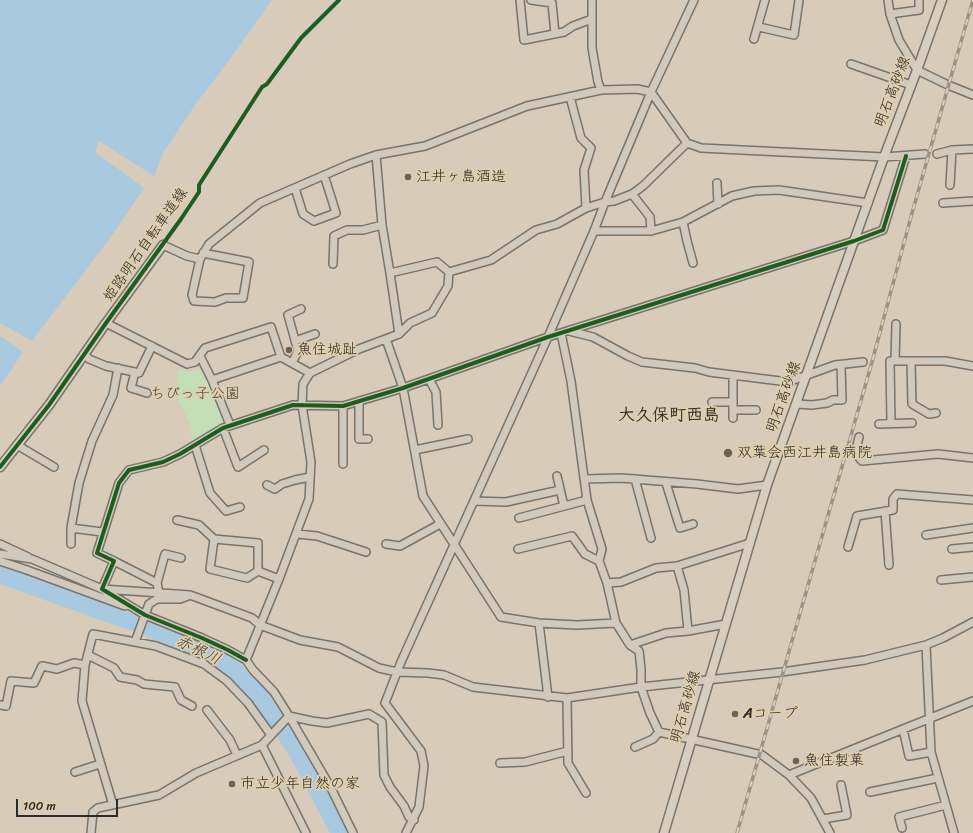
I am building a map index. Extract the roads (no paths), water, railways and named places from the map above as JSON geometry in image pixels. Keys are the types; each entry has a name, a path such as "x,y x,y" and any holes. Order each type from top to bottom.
{"main road":[{"name":"明石高砂線","path":"664,833 767,485 884,157 942,0"},
{"name":"姫路明石自転車道線","path":"0,467 50,404 106,323 163,245"}],"street":[{"path":"520,0 524,40 564,32 573,26 592,19"},
{"path":"531,0 552,3 555,34"},
{"path":"592,0 592,48 598,82 601,90"},
{"path":"406,833 414,820 419,807 424,766 421,751 385,703 397,672 548,337 594,231 651,92 694,0"},
{"path":"754,39 765,0"},
{"path":"758,27 794,36 799,0"},
{"path":"888,0 890,14 899,40 917,70 952,87 973,95"},
{"path":"890,14 920,10 919,0"},
{"path":"851,64 911,85"},
{"path":"163,245 187,256 202,256 249,262 243,298 226,298 215,302 194,301 192,295 202,256 209,244 260,203 350,164 376,155 425,146 527,106 601,90 637,89 651,92 687,143 701,148 884,157 925,154"},
{"path":"570,97 581,138 591,148 584,170 586,208"},
{"path":"449,272 491,260 536,230 557,224 586,208 605,202 614,201 632,194 643,186 687,143"},
{"path":"937,154 952,150 973,149"},
{"path":"950,185 952,150"},
{"path":"376,155 382,225 399,334"},
{"path":"157,583 96,553 119,482 128,470 163,462 227,427 293,406 343,406 403,388 568,330 854,241 883,230 906,156"},
{"path":"295,188 303,214 314,221 336,213 324,176"},
{"path":"717,183 718,204"},
{"path":"594,231 651,231 683,222 732,196 754,191 779,190 868,203"},
{"path":"632,194 650,217 651,231"},
{"path":"943,203 973,201"},
{"path":"683,222 693,263"},
{"path":"333,264 334,236 346,230 363,230 382,225"},
{"path":"390,273 437,262 449,272"},
{"path":"246,660 297,534 309,499 311,462 302,405 303,384 310,373 359,349 399,334 410,322 432,313 448,286 449,272"},
{"path":"292,363 298,351 288,315 302,309"},
{"path":"106,323 187,364 195,362 205,348 271,327 281,358"},
{"path":"895,361 896,324"},
{"path":"568,330 593,338 642,362 695,368 733,376 788,382 835,365 863,362"},
{"path":"561,333 571,381 587,500 602,549 599,561 607,583 616,623 630,645 639,651 641,687 650,713 659,732"},
{"path":"295,341 316,334"},
{"path":"386,339 403,388 423,496 501,617 577,625 616,623"},
{"path":"84,354 89,359 106,366 139,373 152,346"},
{"path":"200,356 212,380 238,467 264,450"},
{"path":"212,380 281,358 310,373"},
{"path":"891,423 890,361 945,361 973,366"},
{"path":"911,361 912,404 929,414 936,413"},
{"path":"797,404 812,405 827,403 833,400 842,400 841,365"},
{"path":"71,544 71,528 79,483 92,441 112,395 118,368"},
{"path":"135,372 131,388 147,393"},
{"path":"733,376 733,418"},
{"path":"429,379 436,392 438,425"},
{"path":"359,401 359,439 368,440"},
{"path":"712,402 733,402"},
{"path":"343,406 343,464"},
{"path":"733,410 756,410"},
{"path":"879,424 912,423"},
{"path":"859,437 855,453 862,461 938,454 973,458"},
{"path":"415,450 468,439"},
{"path":"17,445 54,467"},
{"path":"195,445 210,493 226,511 240,507"},
{"path":"557,476 564,506"},
{"path":"267,485 274,489 282,484 310,477"},
{"path":"584,479 620,478 738,489 767,485"},
{"path":"635,479 651,538"},
{"path":"666,482 680,528 693,524"},
{"path":"474,501 506,502 560,490"},
{"path":"848,547 857,516 893,510 893,499 897,494 973,500"},
{"path":"519,518 587,500"},
{"path":"885,511 890,565"},
{"path":"177,520 199,525 214,539 258,543 258,571"},
{"path":"386,544 400,546 440,524"},
{"path":"71,528 102,532"},
{"path":"926,535 973,528"},
{"path":"297,534 317,536 366,552"},
{"path":"518,549 572,536 585,554 599,561"},
{"path":"214,539 210,568 247,578 258,571"},
{"path":"607,583 621,582 656,568 677,566 750,543"},
{"path":"0,544 102,588 143,613"},
{"path":"952,549 973,547"},
{"path":"0,554 32,558"},
{"path":"159,593 157,583 165,554 180,558"},
{"path":"102,588 114,561"},
{"path":"0,562 28,570 143,613 202,638 246,660 253,670 274,692 289,716 331,788 353,833"},
{"path":"677,566 684,590 688,631"},
{"path":"258,571 279,579"},
{"path":"941,580 973,577"},
{"path":"102,588 190,595 252,618 260,626 300,640 338,647 379,668 397,672 444,675 473,687 548,697 568,698 641,687 782,672 865,660 926,645 973,622"},
{"path":"135,642 143,613 149,604 157,599 180,599 190,595"},
{"path":"539,622 548,697"},
{"path":"630,645 666,633 688,631 726,624"},
{"path":"113,805 82,701 86,665 93,634 156,646 204,664 227,681 248,703 271,734"},
{"path":"926,645 931,752 954,833"},
{"path":"88,656 114,668 120,677 137,680 144,684 175,687 181,700 192,706"},
{"path":"0,705 6,706 12,681 34,683 42,666 57,668 74,663 86,665"},
{"path":"568,698 568,763 586,793"},
{"path":"789,775 973,700"},
{"path":"207,710 230,740 237,755"},
{"path":"289,716 327,723 369,714 382,722 384,775 390,787 404,806 409,817 414,820"},
{"path":"91,833 93,812 98,808 159,795 196,773 262,746 271,734 289,716"},
{"path":"903,729 909,756 931,752"},
{"path":"659,732 762,755 789,775 811,798 830,833"},
{"path":"636,747 653,739 659,732"},
{"path":"262,746 306,833"},
{"path":"500,763 525,762 568,751"},
{"path":"75,772 100,764"},
{"path":"870,792 938,778"},
{"path":"823,819 847,815 841,785"},
{"path":"902,828 899,817 946,806"}],"water":[{"path":"0,0 272,0 195,105 163,153 154,176 99,141 95,152 144,188 113,234 32,341 0,323"},
{"path":"0,336 23,352 0,386"},
{"name":"赤根川","path":"0,566 43,580 146,619 218,648 237,660 266,690 296,736 332,796 348,833 330,833 289,755 256,707 228,676 199,658 140,634 0,584"}],"railway":[{"path":"737,833 872,362 912,213 973,0"}],"place":[{"name":"江井ヶ島酒造","path":"408,177"},
{"name":"魚住城趾","path":"289,350"},
{"name":"双葉会西江井島病院","path":"728,453"},
{"name":"Aコープ","path":"735,714"},
{"name":"魚住製菓","path":"796,761"},
{"name":"市立少年自然の家","path":"232,784"}],"district":[{"name":"大久保町西島","path":"669,416"}],"park label":[{"name":"ちびっ子公園","path":"195,394"}]}
